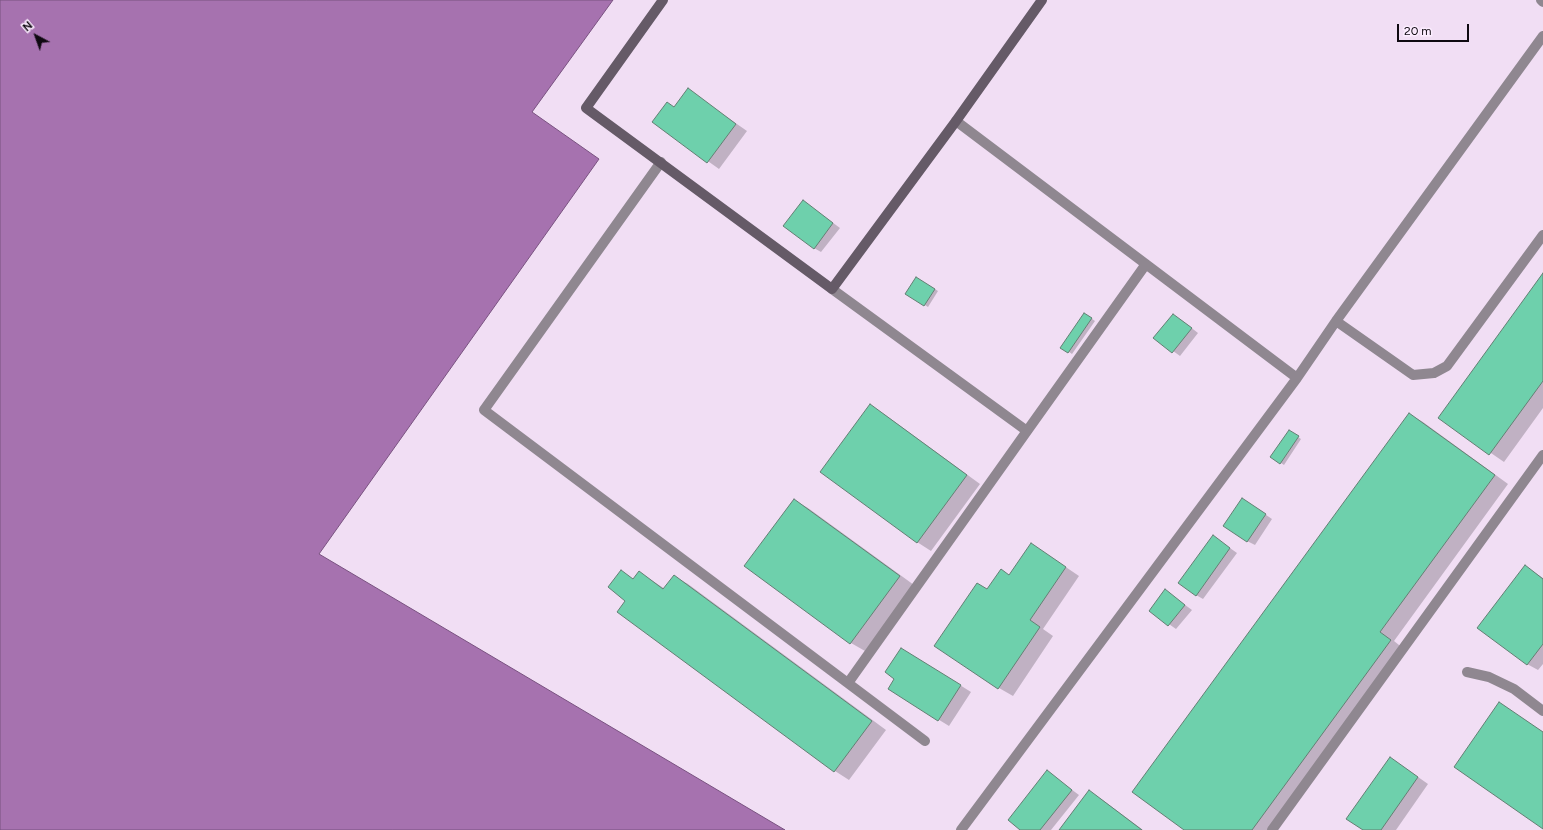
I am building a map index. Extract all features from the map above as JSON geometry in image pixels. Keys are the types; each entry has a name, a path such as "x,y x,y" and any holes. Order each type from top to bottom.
{"street":[{"path":"663,0 586,108 832,289 956,121 1042,0"}],"lane":[{"path":"961,830 1297,378 1336,321 1543,36"},
{"path":"956,121 1297,378"},
{"path":"661,162 484,410 925,741"},
{"path":"1336,321 1413,375 1434,373 1447,366 1543,235"},
{"path":"848,683 1146,264"},
{"path":"832,289 1027,431"},
{"path":"1272,830 1543,454"},
{"path":"1467,672 1489,676 1514,689 1543,711"}],"shaded area":[{"path":"0,0 613,0 532,112 599,159 319,554 785,830 0,830"}],"building":[{"path":"688,88 736,124 707,163 652,122 667,102 674,107"},
{"path":"803,200 833,223 814,249 783,226"},
{"path":"1543,273 1543,381 1489,455 1438,418"},
{"path":"916,277 935,289 924,306 905,294"},
{"path":"1084,313 1092,318 1068,353 1060,348"},
{"path":"1173,314 1192,328 1172,353 1153,338"},
{"path":"870,404 967,475 917,543 820,472"},
{"path":"1409,413 1495,475 1380,632 1391,640 1252,830 1184,830 1132,792"},
{"path":"1289,430 1299,436 1280,464 1270,457"},
{"path":"1242,498 1266,514 1247,542 1223,526"},
{"path":"794,499 900,576 850,644 744,566"},
{"path":"1213,535 1230,548 1196,596 1178,583"},
{"path":"1031,543 1066,567 1030,620 1040,627 998,689 934,646 977,583 987,589 1001,569 1009,575"},
{"path":"1525,565 1543,579 1543,644 1527,665 1477,628"},
{"path":"621,570 633,579 639,571 663,589 674,575 872,721 834,772 617,612 625,601 608,587"},
{"path":"1165,589 1185,605 1168,626 1149,611"},
{"path":"901,648 961,685 938,721 888,689 894,679 885,672"},
{"path":"1499,702 1543,732 1543,829 1454,767"},
{"path":"1390,757 1418,777 1381,830 1363,830 1346,819"},
{"path":"1047,770 1072,790 1040,830 1020,830 1008,820"},
{"path":"1089,790 1142,830 1059,830"}]}
